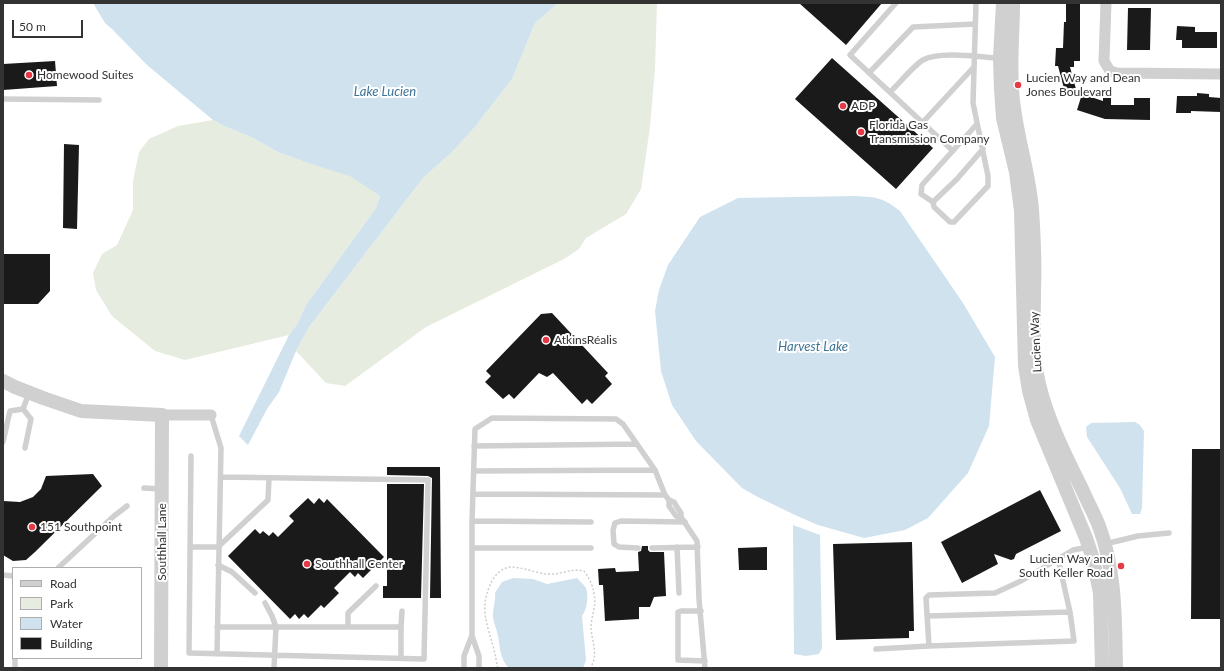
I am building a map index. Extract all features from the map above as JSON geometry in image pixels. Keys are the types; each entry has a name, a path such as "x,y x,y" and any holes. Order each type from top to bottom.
{"street":[{"name":"Lucien Way","path":"1003,3 1006,58 1032,208 1035,256 1034,355 1038,382 1055,432 1094,515 1105,544 1114,592 1116,668"},
{"name":"Lucien Way","path":"1013,3 1006,58 1003,118 1016,172 1021,211 1025,366 1029,391 1037,420 1090,547 1097,574 1100,593 1102,668"},
{"path":"1106,3 1104,61 1110,71 1117,73 1221,74"},
{"path":"3,381 29,393 81,411 162,415 211,415"},
{"name":"Southhall Lane","path":"161,668 162,415"},
{"path":"1090,547 1105,544"}],"lane":[{"path":"896,3 850,55 953,151"},
{"path":"976,3 973,103 988,176 988,186 954,222 950,222 934,207 933,202 921,194 922,185 977,124"},
{"path":"869,73 913,27 975,24"},
{"path":"890,92 921,61 931,56 945,55 1006,58"},
{"path":"923,122 973,68"},
{"path":"3,99 99,100"},
{"path":"933,202 957,179 983,150"},
{"path":"23,409 29,393"},
{"path":"3,442 10,411 23,409"},
{"path":"23,409 31,419 25,448"},
{"path":"211,415 221,448 217,654"},
{"path":"479,668 479,656 472,636 472,521 474,446 475,428 492,418 616,419 623,424 655,470 667,497 678,507 682,513 683,520 695,536 698,546 705,668"},
{"path":"474,446 637,444"},
{"path":"191,456 189,653 424,659 428,480 221,477"},
{"path":"474,471 655,470"},
{"path":"190,547 218,547 268,500 269,478"},
{"path":"144,488 162,489"},
{"path":"473,494 667,497"},
{"path":"59,567 114,516 127,506"},
{"path":"638,548 619,547 614,544 613,530 615,523 683,520"},
{"path":"472,521 592,522"},
{"path":"1105,544 1115,543 1138,536 1169,533"},
{"path":"652,548 698,546"},
{"path":"677,547 679,593"},
{"path":"929,646 926,598 929,595 995,593 1021,581 1073,550 1090,547"},
{"path":"472,548 592,548"},
{"path":"876,649 1074,641 1070,612 1058,559"},
{"path":"218,565 232,572 255,593"},
{"path":"348,627 348,613 376,586"},
{"path":"265,604 276,627 274,668"},
{"path":"401,658 402,611"},
{"path":"701,611 678,612 678,660 705,661"},
{"path":"928,616 1070,612"},
{"path":"217,627 401,627"},
{"path":"464,668 464,656 472,636"}],"path":[{"path":"498,668 484,608 486,594 492,580 506,567 525,569 540,574 554,574 573,569 584,571 591,582 595,594 595,607 591,629 594,663 590,668"}],"green space":[{"path":"558,3 657,3 655,68 650,127 641,189 626,214 586,238 579,249 564,259 426,327 345,386 326,383 296,351 309,327 423,178 452,152 474,128 512,79 535,23"},
{"path":"213,120 251,137 278,152 308,163 350,175 380,196 376,208 306,305 298,323 289,335 185,360 155,351 112,316 96,290 93,273 102,254 117,245 133,210 133,181 139,152 149,139 178,126"}],"water":[{"name":"Lake Lucien","path":"93,3 558,3 535,23 512,79 474,128 452,152 423,178 309,327 296,351 279,392 267,409 248,445 239,436 289,335 298,323 306,305 376,208 380,196 350,176 278,152 251,137 213,120 147,65 105,23"},
{"name":"Harvest Lake","path":"856,196 880,199 889,203 900,211 963,303 995,357 989,426 968,473 928,518 905,530 864,538 818,525 742,488 696,441 672,405 661,371 655,311 659,290 668,265 700,217 738,198"},
{"path":"1135,422 1140,425 1144,431 1142,508 1140,514 1132,514 1120,488 1087,437 1086,427 1091,423"},
{"path":"793,525 820,535 822,648 819,654 806,656 794,654"},
{"path":"513,578 533,579 547,584 577,578 586,588 587,603 582,616 586,660 583,668 509,668 506,665 501,653 493,612 495,593 502,582"}],"building":[{"path":"799,3 882,3 846,45"},
{"path":"1066,3 1080,3 1080,61 1074,61 1074,67 1070,67 1076,89 1065,92 1058,66 1055,66 1056,48 1063,48 1064,22 1066,22"},
{"path":"1128,8 1151,8 1150,50 1127,50"},
{"path":"1177,26 1195,27 1195,32 1217,32 1217,48 1182,48 1182,40 1176,40"},
{"path":"832,58 933,148 896,189 795,99"},
{"name":"Homewood Suites","path":"55,61 57,86 3,90 3,64"},
{"path":"1197,93 1209,94 1209,97 1221,98 1221,112 1191,111 1191,113 1176,113 1177,96 1197,96"},
{"path":"1082,94 1103,101 1103,98 1111,98 1111,105 1134,105 1134,98 1150,98 1150,120 1105,119 1077,110"},
{"path":"64,144 79,145 77,229 63,228"},
{"path":"3,254 50,254 50,291 38,304 3,304"},
{"path":"552,313 608,373 605,376 612,384 592,404 587,399 582,404 553,373 547,377 539,373 514,399 509,394 503,399 485,382 491,376 486,371 541,314"},
{"path":"1192,449 1221,449 1221,619 1191,619"},
{"path":"387,467 440,467 441,598 430,598 432,478 428,476 387,475"},
{"name":"151 Southpoint","path":"93,474 102,486 35,552 26,560 13,561 3,555 3,501 20,502 33,497 41,489 46,476"},
{"path":"387,484 424,484 421,598 383,598 383,586 387,586"},
{"path":"1040,490 1061,531 1016,554 1014,559 1011,560 994,554 998,564 962,583 941,542"},
{"name":"Southhall Center","path":"308,498 314,504 319,498 324,503 327,499 384,557 363,578 358,573 355,577 350,572 334,588 339,593 324,608 321,605 308,618 304,614 299,619 295,614 290,619 228,556 255,529 260,534 263,531 269,536 273,532 278,537 294,521 289,516"},
{"path":"912,542 914,631 909,631 909,638 836,640 833,544"},
{"path":"642,546 648,546 648,550 650,552 664,552 666,596 654,597 650,607 639,607 639,619 605,621 603,585 599,585 598,569 615,568 616,572 639,571 638,552 641,551"},
{"path":"767,547 767,570 739,570 738,548"}],"place":[{"name":"Homewood Suites","path":"29,75"},
{"name":"Lucien Way and Dean Jones Boulevard","path":"1018,85"},
{"name":"ADP","path":"843,106"},
{"name":"Florida Gas Transmission Company","path":"861,132"},
{"name":"AtkinsRéalis","path":"546,340"},
{"name":"151 Southpoint","path":"32,527"},
{"name":"Southhall Center","path":"307,564"},
{"name":"Lucien Way and South Keller Road","path":"1121,566"}]}
